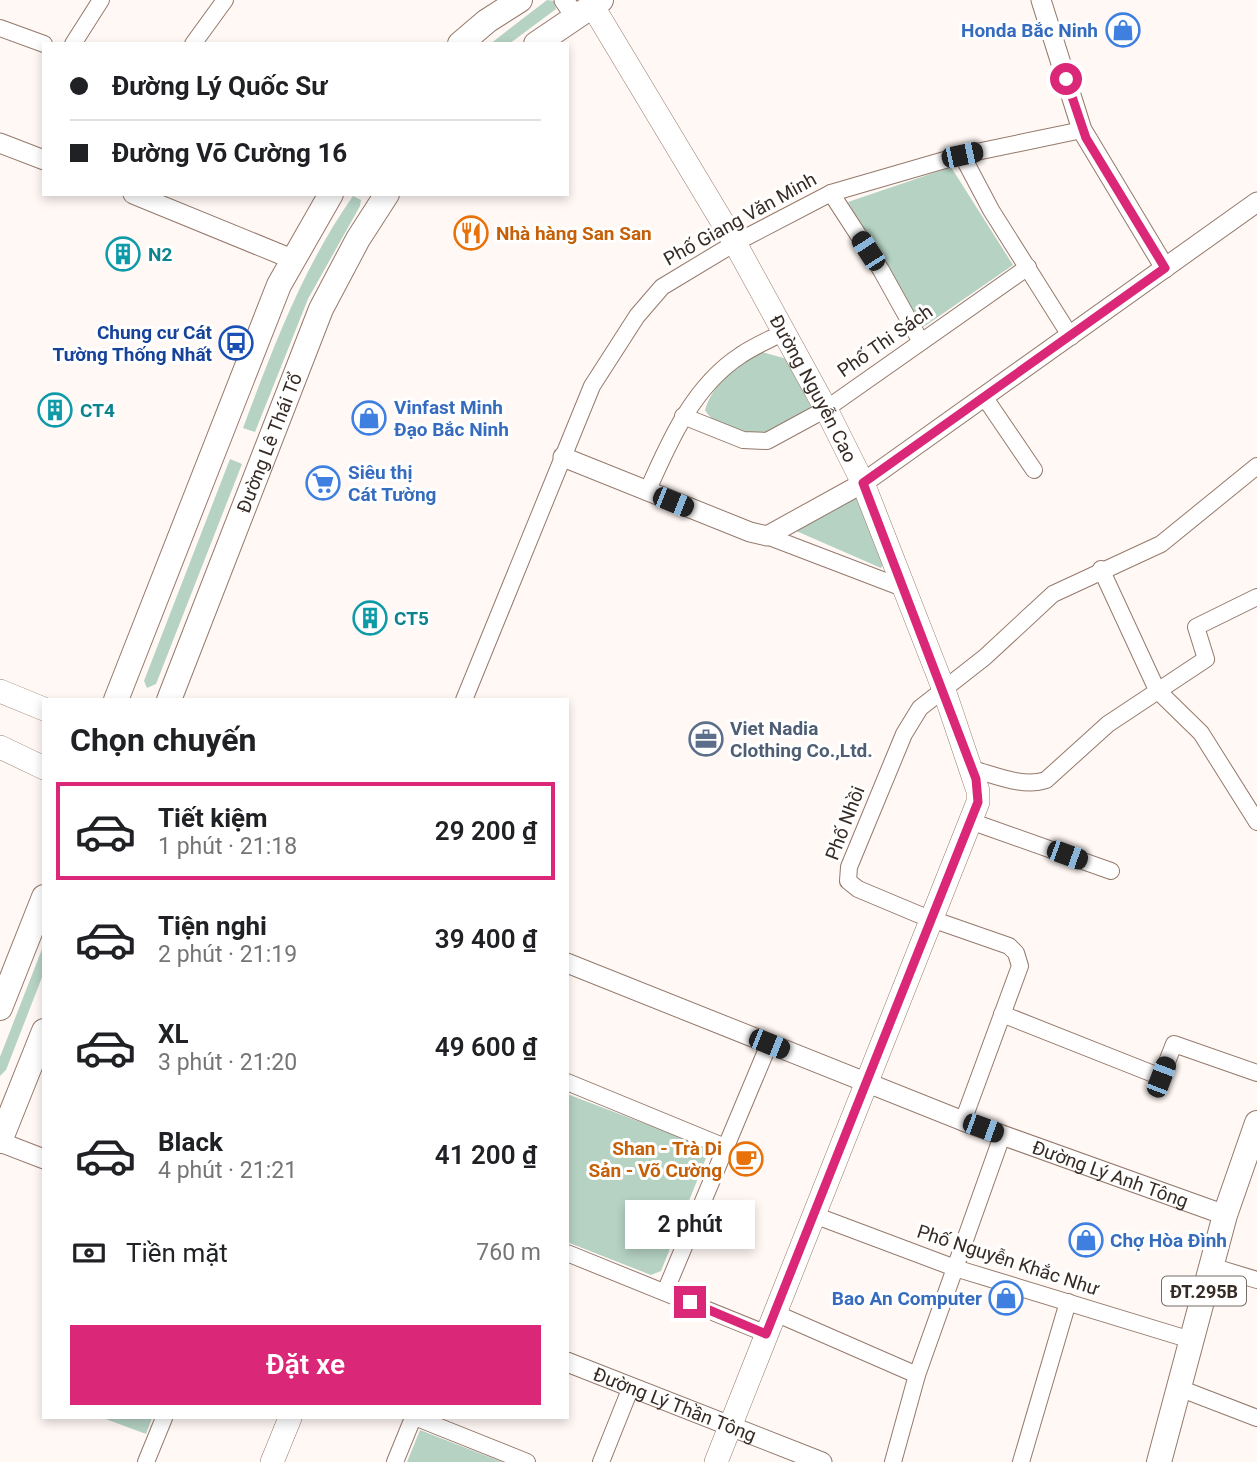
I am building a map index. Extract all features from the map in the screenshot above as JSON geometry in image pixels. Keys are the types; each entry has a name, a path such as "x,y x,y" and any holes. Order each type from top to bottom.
{"main road":[{"path":"462,42 487,20 520,0"},
{"path":"538,42 583,5"},
{"name":"Đường Nguyễn Cao","path":"583,5 735,243 826,409 863,483 944,690 972,769 978,802 716,1462"},
{"path":"118,698 263,324 292,258 330,196"},
{"name":"Đường Lê Thái Tổ","path":"170,698 321,309 358,239 386,196"},
{"path":"0,691 42,708"},
{"path":"0,747 42,767"},
{"path":"0,1008 42,902"},
{"path":"0,1142 42,1036"},
{"name":"ĐT.295B","path":"1159,1462 1225,1215 1255,1135"},
{"path":"272,1462 290,1419"}],"street":[{"path":"74,42 101,0"},
{"path":"194,42 225,0"},
{"path":"1041,0 1082,130 1165,268"},
{"path":"0,28 42,43"},
{"name":"Phố Giang Văn Minh","path":"465,698 592,386 645,304 662,287 735,243 831,193 962,155 1082,130"},
{"path":"0,143 42,159"},
{"path":"962,155 991,210 1070,337"},
{"path":"831,193 881,270 920,342"},
{"path":"137,196 292,258"},
{"path":"767,536 863,483 1257,202"},
{"name":"Phố Thi Sách","path":"683,416 743,440 766,441 826,409 1028,267"},
{"path":"647,492 683,416 730,363 784,332"},
{"path":"985,398 1034,470"},
{"path":"563,457 750,533 767,536 903,588"},
{"path":"944,690 985,657 1053,594 1101,569 1168,540 1257,466"},
{"path":"1101,569 1157,690 1201,733 1257,821"},
{"path":"972,769 1036,784 1046,780 1103,728 1206,659 1196,627 1257,597"},
{"name":"Phố Nhồi","path":"944,690 920,708 904,734 848,873 850,884 858,889 932,920 1009,946 1016,953 1020,966 963,1121"},
{"path":"970,821 1111,871"},
{"name":"Đường Lý Anh Tông","path":"569,964 866,1084 1002,1136 1225,1215"},
{"path":"1002,1014 1161,1077 1174,1044 1257,1073"},
{"path":"665,1292 769,1044"},
{"path":"569,1083 725,1147"},
{"path":"893,1462 917,1375 1002,1136"},
{"path":"0,1142 42,1158"},
{"name":"Phố Nguyễn Khắc Như","path":"814,1215 955,1268 1191,1340"},
{"path":"569,1254 665,1292 771,1324 917,1375"},
{"path":"1211,1266 1257,1280"},
{"path":"1021,1462 1068,1302"},
{"name":"Đường Lý Thần Tông","path":"569,1363 822,1462"},
{"path":"601,1462 631,1387"},
{"path":"1179,1388 1257,1418"},
{"path":"146,1462 164,1419"},
{"path":"395,1462 415,1419"},
{"path":"418,1419 527,1462"}],"green space":[{"path":"547,0 554,1 556,9 512,42 493,42"},
{"path":"951,167 1013,265 922,328 848,202"},
{"path":"353,196 361,200 360,206 308,299 255,432 243,428 304,280"},
{"path":"762,352 787,359 812,409 783,426 766,432 740,431 723,426 705,410 709,400 720,383 744,362"},
{"path":"230,459 242,464 156,684 147,688 144,681"},
{"path":"856,494 883,565 881,568 794,530"},
{"path":"42,949 42,977 6,1070 0,1076 0,1057"},
{"path":"569,1095 706,1147 708,1153 661,1271 651,1275 569,1243"},
{"path":"106,1419 152,1419 146,1434"},
{"path":"420,1430 502,1462 407,1462"}],"place":[{"name":"Honda Bắc Ninh","path":"1123,30"},
{"name":"Nhà hàng San San","path":"471,233"},
{"name":"N2","path":"123,254"},
{"name":"Chung cư Cát Tường Thống Nhất","path":"236,343"},
{"name":"CT4","path":"55,410"},
{"name":"Vinfast Minh Đạo Bắc Ninh","path":"369,418"},
{"name":"Siêu thị Cát Tường","path":"323,483"},
{"name":"CT5","path":"370,618"},
{"name":"Viet Nadia Clothing Co.,Ltd.","path":"706,739"},
{"name":"Shan - Trà Di Sản - Võ Cường","path":"746,1159"},
{"name":"Chợ Hòa Đình","path":"1086,1240"},
{"name":"Bao An Computer","path":"1006,1298"}],"route":[{"path":"690,1302 766,1334 978,802 976,779 944,690 863,483 1165,268 1086,138 1066,79"}]}
